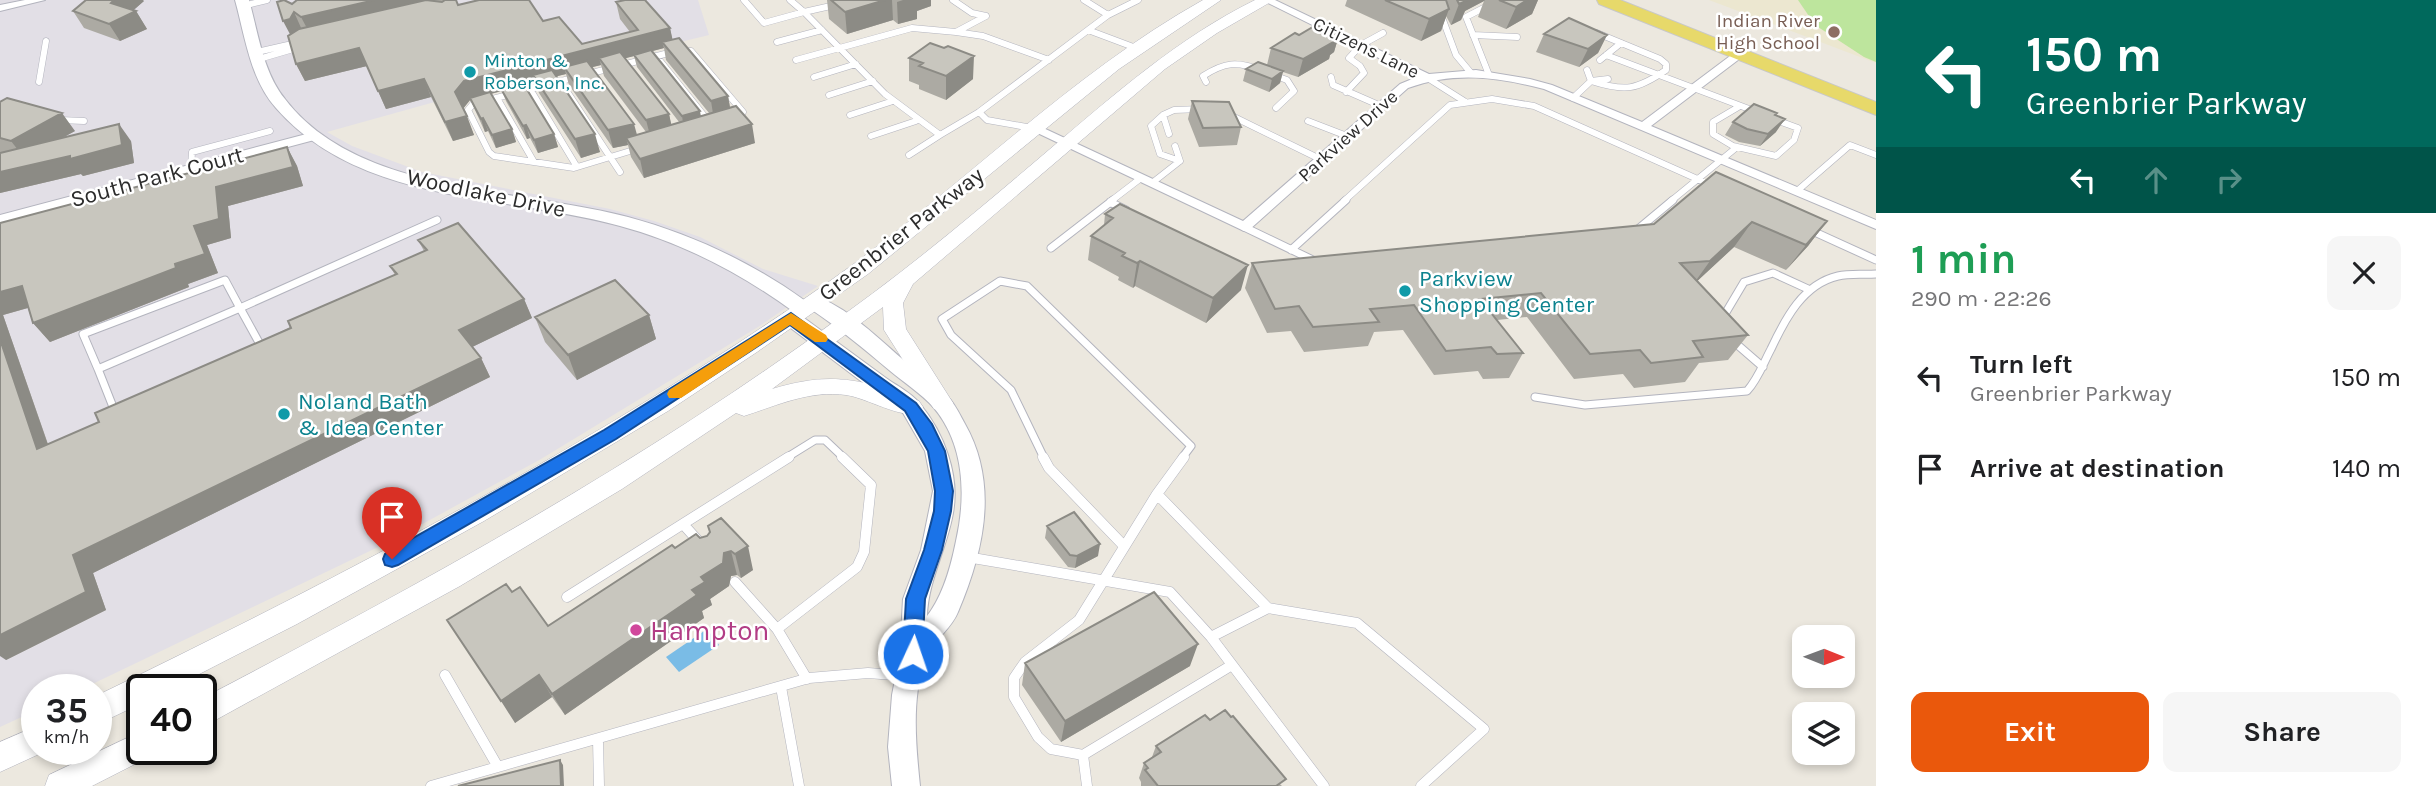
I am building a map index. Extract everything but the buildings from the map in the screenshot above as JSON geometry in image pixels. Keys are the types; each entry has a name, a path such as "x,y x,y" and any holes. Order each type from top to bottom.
{"main road":[{"name":"Greenbrier Parkway","path":"112,703 277,620 455,525 610,434 802,309 908,233 1136,48 1214,0"},
{"name":"Greenbrier Parkway","path":"217,705 479,562 709,420 824,341 904,280 1180,50 1229,19 1267,0"},
{"path":"1593,0 1678,30"},
{"path":"1605,0 1876,109"},
{"path":"1645,0 1876,92"},
{"path":"904,280 893,303 893,323 899,338 942,403"},
{"path":"709,420 788,391 834,384 869,391 911,407"},
{"path":"0,757 21,747"},
{"path":"60,786 126,753"}],"street":[{"path":"0,8 40,0"},
{"name":"Citizens Lane","path":"1267,0 1426,77"},
{"name":"Woodlake Drive","path":"243,3 258,56 274,95 293,118 337,152 396,174 447,188 622,221 651,230 740,268 777,289 802,309 824,341 911,407 926,429 936,451 944,491 933,550 915,599 902,747 906,786"},
{"path":"1644,126 1738,55"},
{"name":"Parkview Drive","path":"1244,227 1405,86 1426,77 1471,73 1523,80 1573,98 1876,225"},
{"path":"1035,129 1244,227"},
{"name":"South Park Court","path":"0,219 314,136"},
{"name":"Woodlake Drive","path":"802,309 847,324 942,403 966,446 975,490 974,515 965,556 947,611 911,665"}],"lane":[{"path":"243,3 267,0"},
{"path":"744,0 764,23 856,0"},
{"path":"790,0 893,101 916,121 940,135"},
{"path":"953,0 972,13 986,16 956,32"},
{"path":"1084,0 1108,15"},
{"path":"909,155 979,112 1108,15 1137,0"},
{"path":"1489,75 1466,17 1499,0"},
{"path":"1443,20 1456,55 1471,73"},
{"path":"796,61 912,28 983,36 1049,60"},
{"path":"777,42 822,30"},
{"path":"1088,30 1136,48"},
{"path":"1587,70 1591,81 1615,90 1631,91 1666,70 1666,64 1592,32"},
{"path":"1346,92 1364,73 1360,66 1349,58 1361,45 1383,33"},
{"path":"1473,35 1517,37"},
{"path":"258,56 290,51 305,38"},
{"path":"39,82 46,41"},
{"path":"1600,60 1621,43"},
{"path":"680,50 691,51 743,112 739,118 577,167 494,156 489,152 468,110 473,104 656,56 680,50"},
{"path":"1606,55 1798,128 1794,141 1776,156 1737,147 1713,134 1713,122 1740,106"},
{"path":"656,56 712,126"},
{"path":"1206,82 1203,76 1222,63 1239,62 1287,80 1293,86 1294,91 1276,108"},
{"path":"627,64 635,74"},
{"path":"814,77 856,64"},
{"path":"1622,69 1630,64"},
{"path":"594,72 602,83"},
{"path":"1331,77 1333,85 1381,106"},
{"path":"1426,77 1464,101"},
{"path":"1573,98 1591,81 1608,79"},
{"path":"561,81 621,172"},
{"path":"829,95 873,81"},
{"path":"530,89 577,167"},
{"path":"1292,250 1450,104 1487,97 1534,106 1720,190"},
{"path":"497,98 534,162"},
{"path":"850,115 893,101"},
{"path":"1180,161 1160,154 1151,126 1163,115 1174,110 1206,108"},
{"path":"979,112 987,120 1035,129"},
{"path":"1222,112 1272,133 1322,160"},
{"path":"1163,115 1169,134"},
{"path":"48,117 84,121"},
{"path":"871,136 916,121"},
{"path":"1308,121 1347,136"},
{"path":"674,125 682,135"},
{"path":"191,168 192,152 270,131"},
{"path":"640,135 648,145"},
{"path":"1797,191 1850,145 1876,155"},
{"path":"1175,146 1180,161"},
{"path":"1630,236 1737,147"},
{"path":"1051,248 1110,202 1180,161"},
{"path":"1110,202 1133,214"},
{"path":"98,369 240,309 437,220"},
{"path":"1244,227 1322,265 1310,266"},
{"path":"1804,227 1876,260"},
{"path":"1763,367 1724,331 1722,315 1745,282 1773,273 1808,289"},
{"path":"1535,397 1586,405 1747,391 1763,367 1796,303 1808,289 1836,276 1876,274"},
{"path":"126,407 114,412 83,334 225,280 262,348 250,354"},
{"path":"1124,546 1049,468 1011,390 951,335 942,319 1000,281 1027,286 1191,446 1157,494 1079,620 1025,662 1014,678 1014,697 1038,737 1051,748 1083,755 1232,665"},
{"path":"567,597 815,440 825,440 872,485 864,552 857,568 777,629"},
{"path":"1157,494 1268,608 1357,623 1484,729 1422,786"},
{"path":"683,524 709,554"},
{"path":"965,556 1170,592 1211,637 1324,786"},
{"path":"735,582 777,629 807,679"},
{"path":"1211,637 1268,608"},
{"path":"431,786 807,679 868,673 911,665"},
{"path":"445,675 498,767"},
{"path":"780,687 799,786"},
{"path":"598,739 599,786"},
{"path":"1083,755 1087,786"}],"shaded area":[{"path":"0,0 698,0 709,35 449,98 327,132 352,146 422,172 610,209 654,221 700,237 763,269 818,286 758,327 541,459 397,538 112,675 21,674 21,717 0,727"},
{"name":"Indian River High School","path":"1709,0 1876,0 1876,63"}],"green space":[{"path":"1798,0 1876,0 1876,62 1815,25"}],"water":[{"path":"707,629 719,645 679,672 666,657"}],"slow traffic":[{"path":"675,394 791,318 820,339"}],"place":[{"name":"Indian River High School","path":"1834,32"},
{"name":"Minton & Roberson, Inc.","path":"470,72"},
{"name":"Parkview Shopping Center","path":"1405,291"},
{"name":"Noland Bath & Idea Center","path":"284,414"},
{"name":"Hampton","path":"636,630"}],"route":[{"path":"392,559 495,502 678,393 791,318 911,407 926,429 936,451 944,491 942,511 933,550 915,599 913,654"}]}
